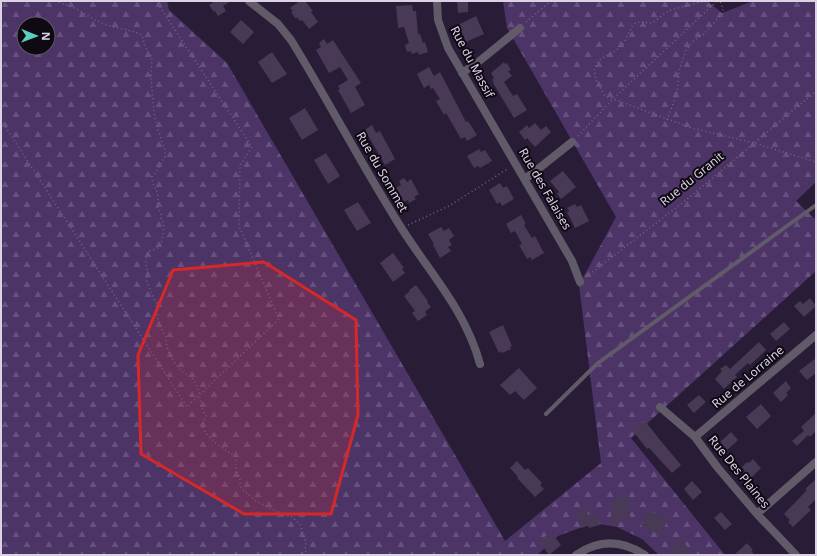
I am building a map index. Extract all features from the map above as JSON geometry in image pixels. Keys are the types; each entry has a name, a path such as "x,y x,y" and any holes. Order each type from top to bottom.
{"street":[{"name":"Rue du Sommet","path":"249,1 278,24 291,40 396,220 463,321 474,345 480,364"},
{"name":"Rue du Massif","path":"437,1 438,20 443,36 462,73 485,111"},
{"path":"462,73 477,63 520,28"},
{"name":"Rue des Falaises","path":"485,111 572,261 580,282"},
{"path":"525,179 572,142"},
{"name":"Rue de Lorraine","path":"695,437 816,335"},
{"name":"Rue Des Plaines","path":"660,407 695,437 718,468 757,514 796,555"},
{"path":"757,514 816,462"},
{"path":"576,555 585,549 606,543 626,545 645,555"}],"lane":[{"path":"546,414 598,363 816,205"}],"path":[{"path":"55,1 75,8 106,25 139,33 142,36 145,47 152,57 151,78 154,113 157,128 166,154 156,174 152,176 152,181 157,192 157,207 161,213 164,231 160,246 149,251 145,262 148,273 146,280 157,303 156,308 159,323 161,330 166,336 165,344 182,372 190,375 194,380 200,395 199,400 206,416 203,426 204,430 215,444 236,457 236,468 242,489 256,501 285,516 291,516 300,524 306,542 305,551 309,555"},
{"path":"1,120 188,407 279,319 240,226 240,165 252,147 156,1"},
{"path":"520,28 550,1"},
{"path":"710,1 671,10 652,23 637,22 632,26 624,43 617,50 600,60 594,70 596,80 605,96 667,120 712,134 754,143 816,162"},
{"path":"572,142 613,99 717,1"},
{"path":"667,120 677,92 679,71 686,50 694,40 704,34 722,14 723,9 720,1"},
{"name":"Rue du Granit","path":"580,282 690,197 816,91"},
{"path":"408,225 449,206 516,163"}],"highlighted area":[{"path":"264,262 356,320 358,415 331,514 244,514 141,454 138,355 173,270"}],"green space":[{"path":"1,1 167,1 169,10 227,63 505,541 601,463 579,285 616,217 507,28 503,1 707,1 722,13 753,1 816,1 816,182 796,201 816,220 816,271 631,438 725,555 659,555 642,539 617,527 593,523 558,536 537,555 1,555"}],"building":[{"path":"215,1 231,1 223,6 226,11 218,16 209,5"},
{"path":"300,1 305,1 313,11 311,12 318,22 309,29 302,20 300,21 297,17 296,19 291,12 293,11 290,8"},
{"path":"468,1 468,12 458,13 457,2"},
{"path":"412,5 413,11 416,11 418,34 420,34 423,43 425,42 428,52 419,55 418,52 412,54 411,51 407,52 405,45 409,43 404,27 398,28 396,6"},
{"path":"476,16 484,34 466,42 458,25"},
{"path":"241,20 254,32 243,44 230,32"},
{"path":"324,39 327,44 333,40 361,83 355,87 365,105 351,113 338,90 340,89 338,86 348,80 340,67 329,73 316,50 321,47 319,43"},
{"path":"272,52 287,74 272,83 258,62"},
{"path":"504,62 505,64 507,63 511,70 508,71 512,76 504,82 513,96 517,94 527,110 514,118 492,80 494,78 491,73"},
{"path":"429,67 434,76 440,72 466,122 468,121 477,135 467,141 465,137 461,139 446,113 444,115 436,101 440,99 433,88 431,89 429,85 424,88 417,74"},
{"path":"305,108 318,130 302,140 289,118"},
{"path":"535,123 541,130 546,126 551,132 535,147 527,138 525,140 519,132 527,125 529,128"},
{"path":"372,125 376,133 380,131 395,159 385,165 365,130"},
{"path":"479,149 481,152 485,150 492,161 480,168 478,166 474,168 467,156"},
{"path":"326,153 340,176 328,184 314,160"},
{"path":"563,171 576,187 561,199 557,194 559,192 550,181"},
{"path":"404,178 407,182 411,179 419,194 414,197 416,199 409,203 408,200 404,202 396,188 401,185 399,181"},
{"path":"500,183 503,188 507,186 514,199 502,206 500,202 497,204 489,190"},
{"path":"358,202 371,223 357,231 344,210"},
{"path":"575,204 577,207 581,205 589,221 575,228 567,212 569,211 567,208"},
{"path":"521,215 526,224 524,225 532,238 535,236 544,253 532,260 530,257 527,259 519,245 522,244 515,231 511,233 506,224"},
{"path":"441,227 444,231 449,228 454,236 449,240 452,245 448,247 451,251 440,258 428,234"},
{"path":"393,253 404,268 402,269 405,273 393,282 380,263"},
{"path":"416,285 431,307 425,312 427,315 418,321 412,313 415,311 404,296"},
{"path":"810,298 816,306 804,317 794,306 800,301 803,304"},
{"path":"784,322 790,329 776,341 770,334"},
{"path":"503,325 512,346 510,347 511,349 502,353 501,351 499,353 489,332"},
{"path":"759,342 766,350 750,365 748,363 735,375 737,377 724,389 715,379 722,371 720,369 726,365 730,369"},
{"path":"816,358 816,373 807,380 799,371"},
{"path":"519,368 537,388 524,400 515,391 510,395 500,385"},
{"path":"786,381 791,388 786,393 788,395 781,402 773,393"},
{"path":"699,395 706,402 694,413 687,405"},
{"path":"761,404 771,416 757,429 746,417"},
{"path":"816,413 816,431 810,437 808,435 797,446 792,441 804,431 801,427"},
{"path":"645,421 681,465 672,473 649,448 647,449 632,430"},
{"path":"731,432 738,440 727,450 720,442"},
{"path":"753,459 761,468 750,479 743,472 745,471 742,467"},
{"path":"517,461 525,470 528,468 542,483 540,485 544,489 535,497 517,478 518,477 510,468"},
{"path":"816,479 816,499 808,507 811,510 793,527 788,522 790,520 784,514 807,490 805,489"},
{"path":"692,481 702,492 693,500 684,489"},
{"path":"628,497 630,517 620,518 620,523 611,524 611,499"},
{"path":"586,508 588,515 596,513 600,525 589,528 588,526 581,528 577,511"},
{"path":"648,510 668,519 661,535 641,526"},
{"path":"721,512 732,524 725,530 714,518"},
{"path":"551,532 561,545 549,555 539,541"},
{"path":"681,539 690,550 687,552 690,555 675,555 669,548"},
{"path":"747,543 755,555 734,555"}]}
